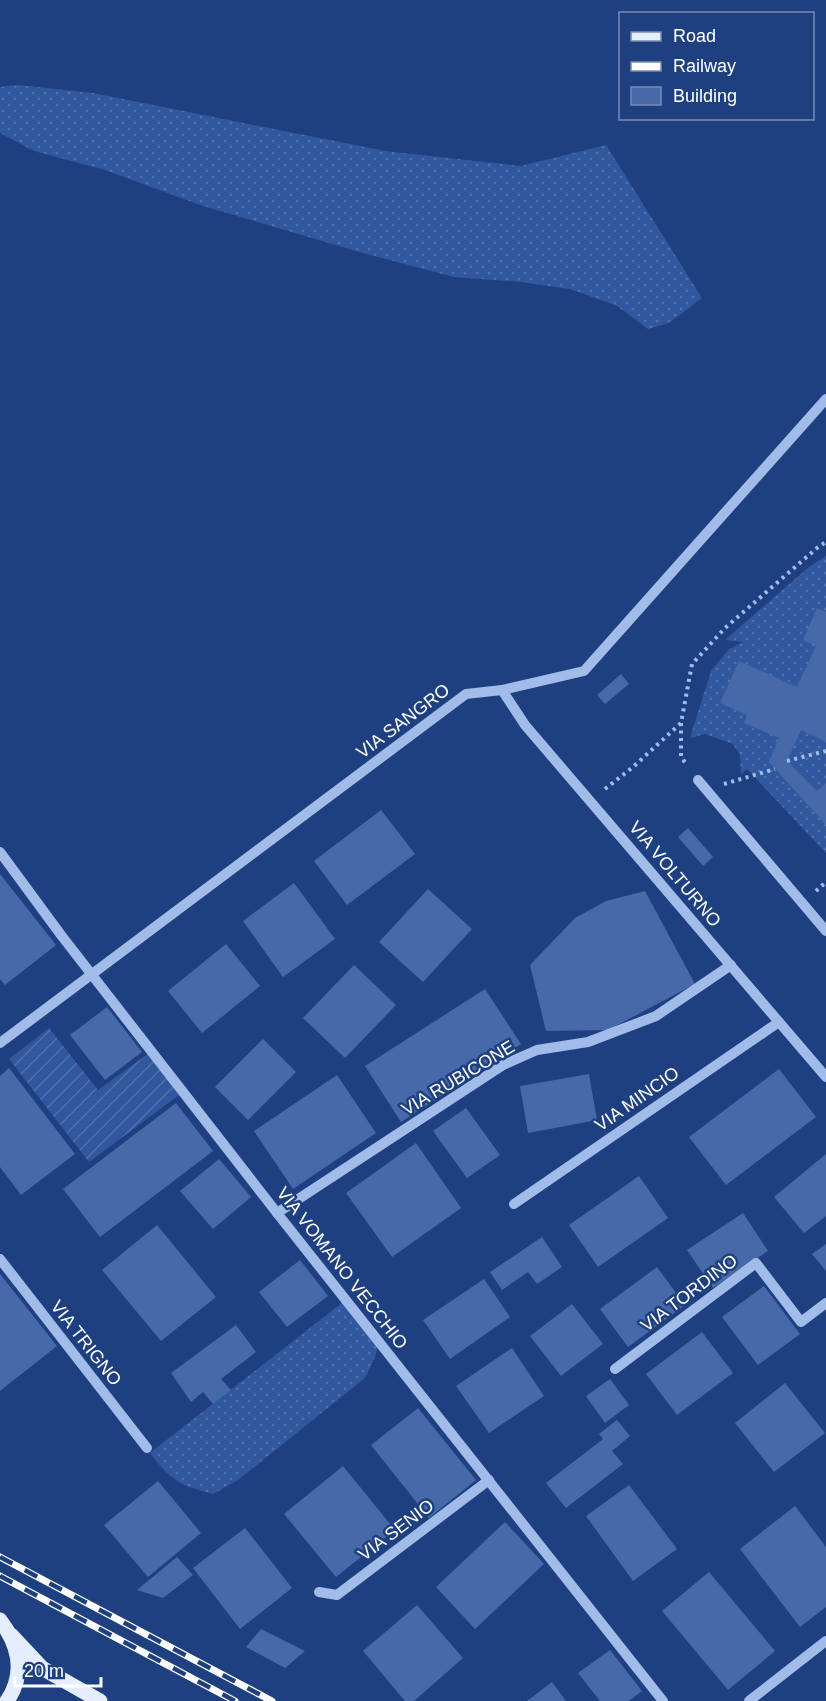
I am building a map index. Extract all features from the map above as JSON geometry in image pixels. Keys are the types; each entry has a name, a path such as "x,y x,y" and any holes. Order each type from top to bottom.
{"main road":[{"path":"0,1620 42,1668 100,1701"},
{"path":"7,1701 18,1674 18,1654 11,1635"}],"street":[{"name":"VIA SANGRO","path":"0,1044 466,694 502,690 584,671 826,399"},
{"name":"VIA VOLTURNO","path":"502,690 525,725 826,1077"},
{"path":"698,780 826,931"},
{"name":"VIA VOMANO VECCHIO","path":"0,852 61,935 277,1213 663,1701"},
{"name":"VIA RUBICONE","path":"277,1213 504,1065 537,1050 588,1042 656,1016 731,965"},
{"name":"VIA MINCIO","path":"514,1204 779,1022"},
{"name":"VIA TRIGNO","path":"0,1259 147,1448"},
{"name":"VIA TORDINO","path":"615,1369 756,1263 801,1322 826,1303"},
{"name":"VIA SENIO","path":"319,1592 337,1595 489,1480"},
{"path":"748,1701 826,1641"}],"path":[{"path":"698,780 681,757 681,723 692,664 725,628 826,542"},
{"path":"590,801 633,767 681,723"},
{"path":"787,761 826,751"},
{"path":"709,794 723,784 775,769"}],"shaded area":[{"path":"18,85 93,93 385,151 521,166 606,145 702,298 669,323 648,329 617,306 570,289 521,282 454,277 203,206 105,170 34,151 0,133 0,87"},
{"path":"826,556 826,853 747,769 741,775 740,755 733,744 705,734 690,738 711,671 729,649 743,642 725,640 809,567"},
{"path":"49,1028 98,1090 148,1054 179,1095 89,1162 9,1059"},
{"path":"343,1302 378,1345 365,1378 238,1480 213,1494 184,1485 164,1470 150,1453"}],"building":[{"path":"817,608 826,612 826,742 801,730 787,761 817,791 826,783 826,825 769,762 779,738 744,723 747,715 720,703 739,661 797,687 816,646 803,640"},
{"path":"621,674 629,684 605,704 597,695"},
{"path":"381,810 415,854 347,905 314,861"},
{"path":"688,828 713,857 703,866 678,837"},
{"path":"0,874 56,945 5,985 0,979"},
{"path":"294,883 335,939 283,977 243,921"},
{"path":"428,889 472,929 423,982 379,942"},
{"path":"645,891 695,984 608,1030 546,1031 530,965 575,918 606,901"},
{"path":"226,944 260,986 202,1033 168,991"},
{"path":"354,965 396,1005 345,1058 303,1018"},
{"path":"485,989 521,1044 401,1122 365,1066"},
{"path":"107,1007 142,1052 105,1080 70,1035"},
{"path":"263,1039 296,1072 248,1120 215,1087"},
{"path":"9,1068 75,1154 21,1195 0,1167 0,1076"},
{"path":"779,1069 816,1117 726,1185 689,1137"},
{"path":"589,1074 597,1120 528,1133 520,1086"},
{"path":"337,1075 376,1133 293,1189 254,1131"},
{"path":"176,1103 213,1151 100,1237 63,1189"},
{"path":"466,1108 500,1155 467,1178 433,1131"},
{"path":"416,1143 461,1208 392,1257 346,1193"},
{"path":"826,1154 826,1216 804,1233 774,1197"},
{"path":"219,1159 251,1197 213,1229 180,1191"},
{"path":"639,1176 668,1218 598,1267 569,1225"},
{"path":"743,1213 768,1251 713,1288 687,1250"},
{"path":"157,1225 216,1297 161,1341 102,1270"},
{"path":"542,1237 562,1267 537,1284 528,1272 502,1290 490,1272"},
{"path":"826,1244 826,1271 812,1254"},
{"path":"300,1260 328,1296 287,1327 259,1292"},
{"path":"657,1267 685,1305 628,1347 600,1309"},
{"path":"0,1274 57,1346 0,1391"},
{"path":"484,1279 510,1317 450,1359 423,1320"},
{"path":"764,1286 800,1334 758,1365 722,1317"},
{"path":"572,1304 603,1344 561,1376 530,1336"},
{"path":"236,1325 256,1352 221,1379 231,1390 213,1404 203,1392 191,1402 171,1373"},
{"path":"702,1332 733,1373 677,1415 646,1374"},
{"path":"512,1348 544,1396 489,1433 456,1386"},
{"path":"610,1379 629,1405 605,1423 586,1396"},
{"path":"785,1383 825,1433 774,1472 735,1423"},
{"path":"418,1408 476,1480 429,1518 371,1445"},
{"path":"617,1420 630,1436 612,1451 623,1464 566,1508 546,1483 603,1439 599,1434"},
{"path":"343,1466 395,1530 336,1577 284,1514"},
{"path":"158,1481 201,1533 148,1577 104,1525"},
{"path":"629,1485 677,1549 633,1581 586,1516"},
{"path":"795,1506 826,1547 826,1607 800,1627 740,1549"},
{"path":"505,1522 544,1564 475,1629 436,1587"},
{"path":"245,1528 292,1588 240,1629 193,1568"},
{"path":"177,1557 193,1575 163,1598 137,1590"},
{"path":"709,1572 775,1651 728,1690 662,1611"},
{"path":"417,1605 463,1658 414,1701 405,1701 363,1651"},
{"path":"261,1629 305,1651 285,1668 246,1647"},
{"path":"610,1650 642,1691 629,1701 600,1701 578,1673"},
{"path":"552,1682 566,1701 527,1701"}],"railway":[{"path":"0,1557 272,1701"},
{"path":"0,1576 235,1701"}]}
